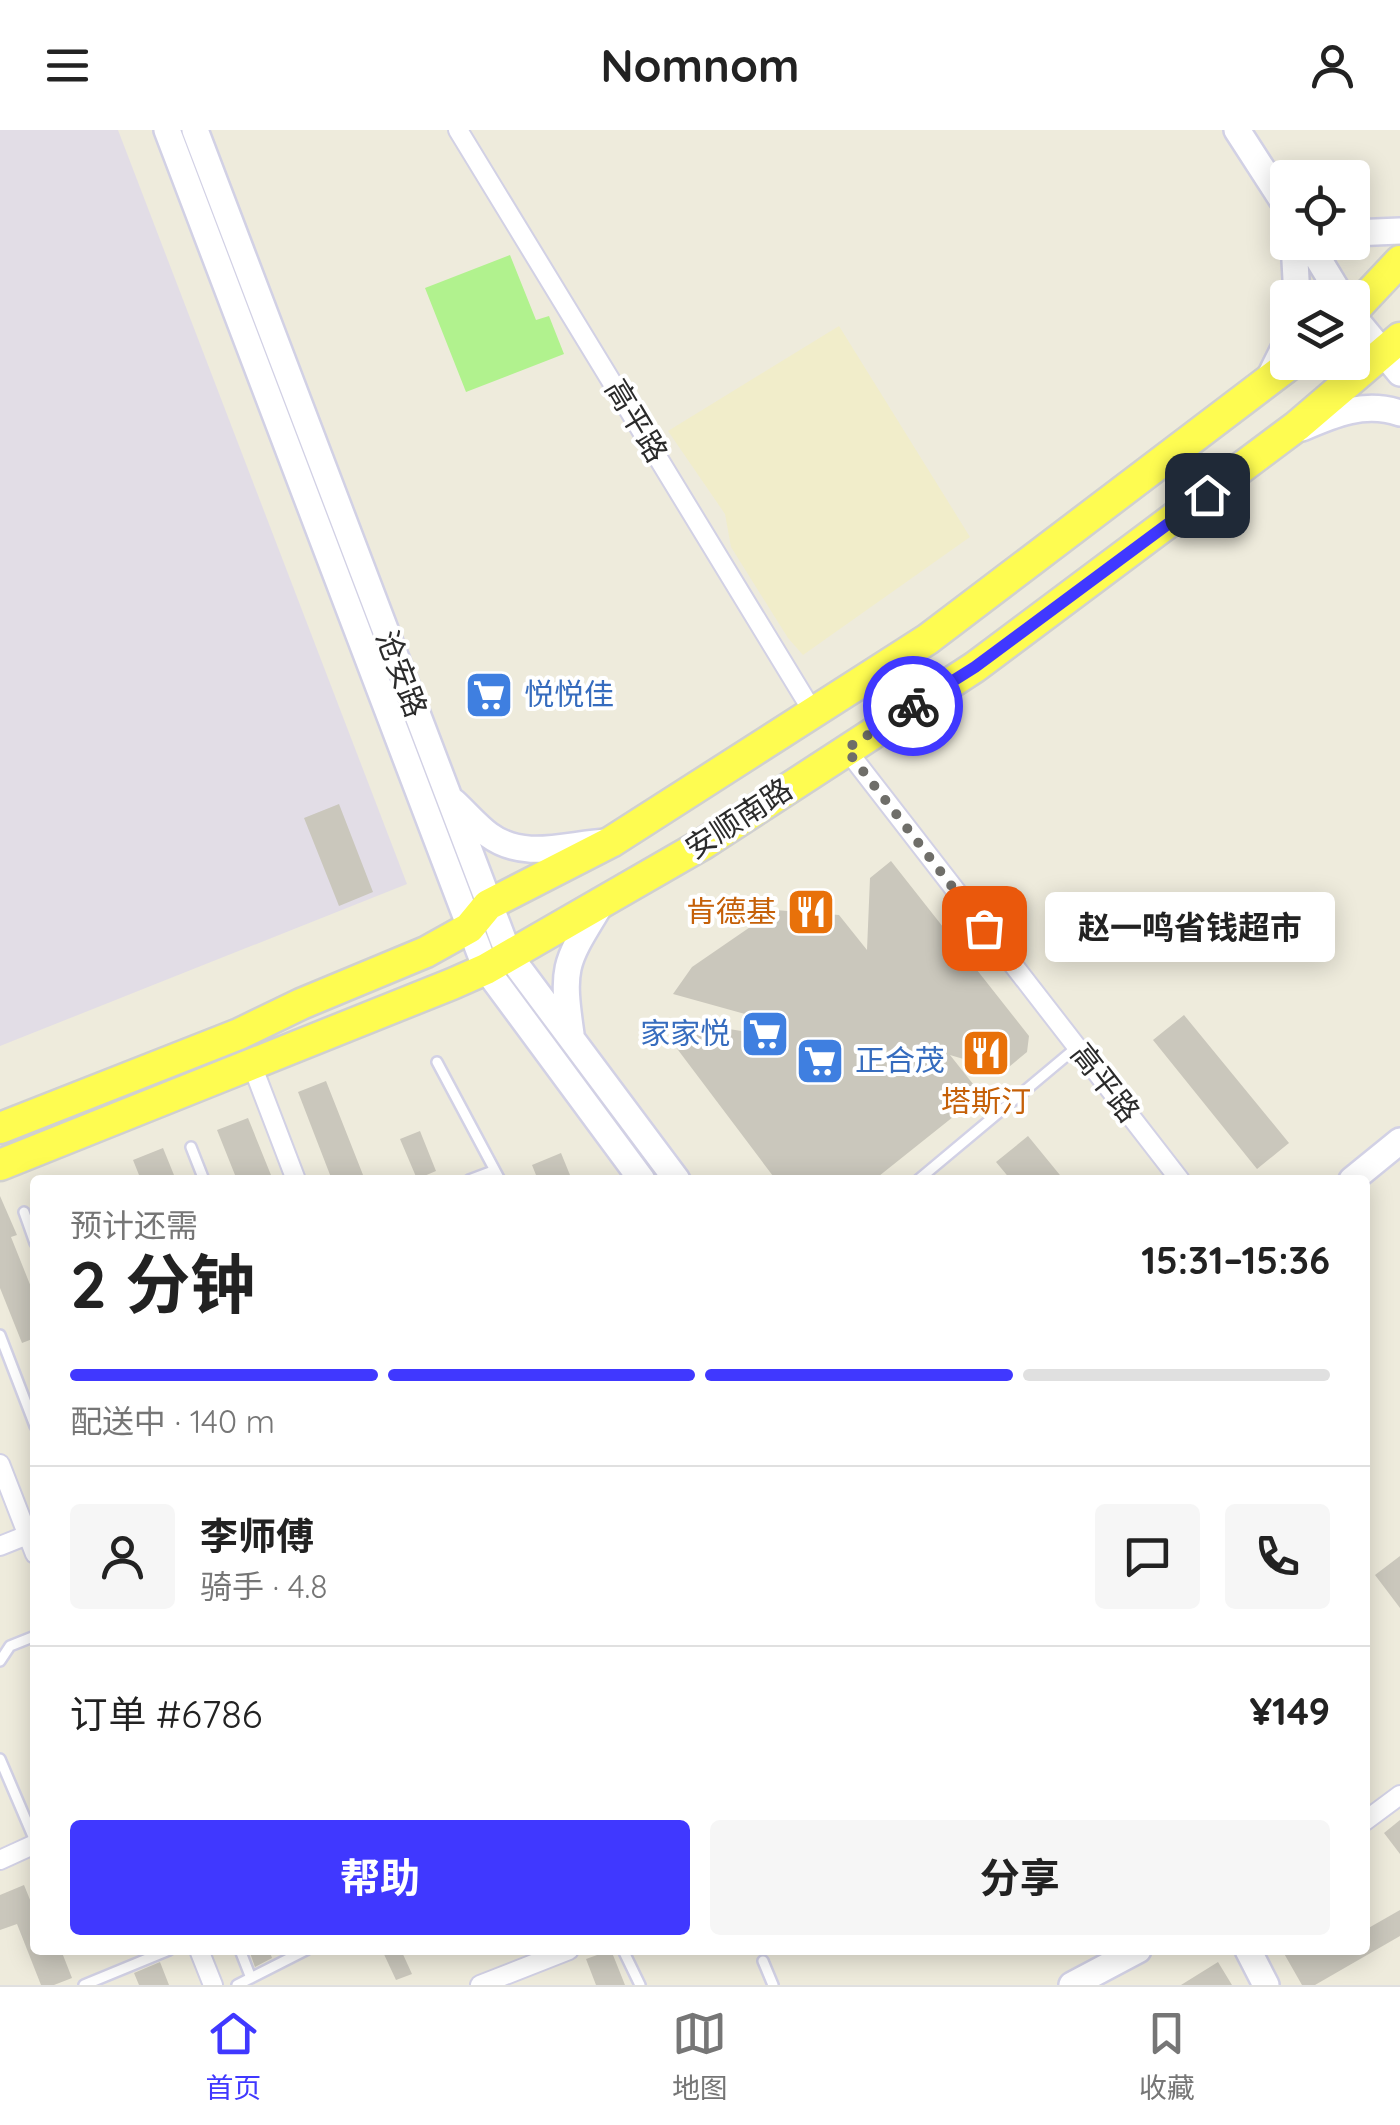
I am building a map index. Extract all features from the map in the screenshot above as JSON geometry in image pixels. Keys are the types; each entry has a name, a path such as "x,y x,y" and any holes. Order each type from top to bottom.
{"main road":[{"path":"1370,294 1400,261"},
{"name":"安顺南路","path":"0,1166 498,962 601,904 702,844 975,667 1394,355"},
{"name":"安顺南路","path":"0,1128 239,1034 426,952 478,917 612,842 928,639 1272,380"}],"street":[{"path":"167,130 478,917"},
{"name":"沧安路","path":"195,130 447,795 478,917 498,962 639,1175"},
{"name":"高平路","path":"458,130 813,712"},
{"path":"1237,130 1270,181"},
{"path":"1370,232 1400,231"},
{"path":"1370,331 1394,355"},
{"path":"1264,387 1270,375"},
{"path":"1283,436 1349,410 1400,412"},
{"name":"高平路","path":"846,749 1176,1175"},
{"path":"447,795 490,836 511,847 545,850 612,842"},
{"path":"571,1039 564,990 566,970 572,952 601,904"},
{"name":"沧安路","path":"498,962 571,1039 673,1175"},
{"path":"252,1065 294,1175"},
{"path":"1360,1175 1397,1151"},
{"path":"0,1464 30,1532"},
{"path":"0,1546 30,1534"},
{"path":"1370,1818 1400,1795"},
{"path":"0,1860 30,1845"},
{"path":"200,1955 213,1985"},
{"path":"480,1985 544,1955"},
{"path":"1072,1985 1129,1955"},
{"path":"1251,1955 1266,1985"}],"lane":[{"path":"924,1175 1077,1047"},
{"path":"436,1062 496,1175"},
{"path":"191,1147 202,1175"},
{"path":"24,1212 30,1229"},
{"path":"0,1335 30,1413"},
{"path":"0,1661 10,1646 30,1638"},
{"path":"0,1760 30,1830"},
{"path":"84,1985 158,1955"},
{"path":"242,1955 252,1978"},
{"path":"238,1985 296,1955"},
{"path":"625,1955 640,1985"},
{"path":"763,1961 773,1985"}],"shaded area":[{"path":"0,130 118,130 407,884 0,1046"},
{"path":"839,326 970,537 803,655 788,638 731,547 725,514 668,431"}],"green space":[{"path":"510,255 536,320 549,316 564,354 466,392 425,288"}],"building":[{"path":"339,804 373,892 339,906 304,818"},
{"name":"正合茂","path":"891,861 1029,1036 1027,1052 1004,1071 950,1055 973,1084 968,1105 880,1175 772,1175 669,1038 673,1020 760,1034 763,1019 673,994 692,967 775,910 839,915 867,950 870,878"},
{"path":"1184,1015 1289,1143 1257,1169 1153,1040"},
{"path":"326,1081 363,1175 330,1175 298,1092"},
{"path":"248,1118 271,1175 235,1175 217,1130"},
{"path":"420,1131 436,1171 415,1175 400,1139"},
{"path":"1028,1136 1060,1175 1007,1175 996,1162"},
{"path":"163,1148 174,1175 139,1175 133,1160"},
{"path":"561,1153 570,1175 536,1175 532,1165"},
{"path":"0,1196 17,1235 11,1237 30,1284 30,1340 22,1343 0,1288"},
{"path":"1400,1556 1400,1608 1375,1575"},
{"path":"1400,1820 1400,1854 1384,1833"},
{"path":"24,1885 30,1900 30,1955 63,1955 72,1978 41,1985 17,1924 0,1930 0,1895"},
{"path":"1400,1910 1400,1936 1370,1953 1370,1927"},
{"path":"251,1955 271,1955 272,1958 255,1967"},
{"path":"384,1955 403,1955 412,1974 396,1980"},
{"path":"613,1955 625,1985 596,1985 586,1959"},
{"path":"1285,1955 1367,1955 1315,1985 1302,1985"},
{"path":"160,1962 169,1985 139,1985 134,1973"},
{"path":"1218,1962 1232,1985 1181,1985"}],"way so far":[{"path":"913,706 846,749 984,928"}],"place":[{"name":"悦悦佳","path":"489,695"},
{"name":"肯德基","path":"811,912"},
{"name":"赵一鸣省钱超市","path":"984,928"},
{"name":"家家悦","path":"765,1034"},
{"name":"塔斯汀","path":"986,1053"},
{"name":"正合茂","path":"820,1061"}],"route":[{"path":"913,706 975,667 1207,495"}]}
